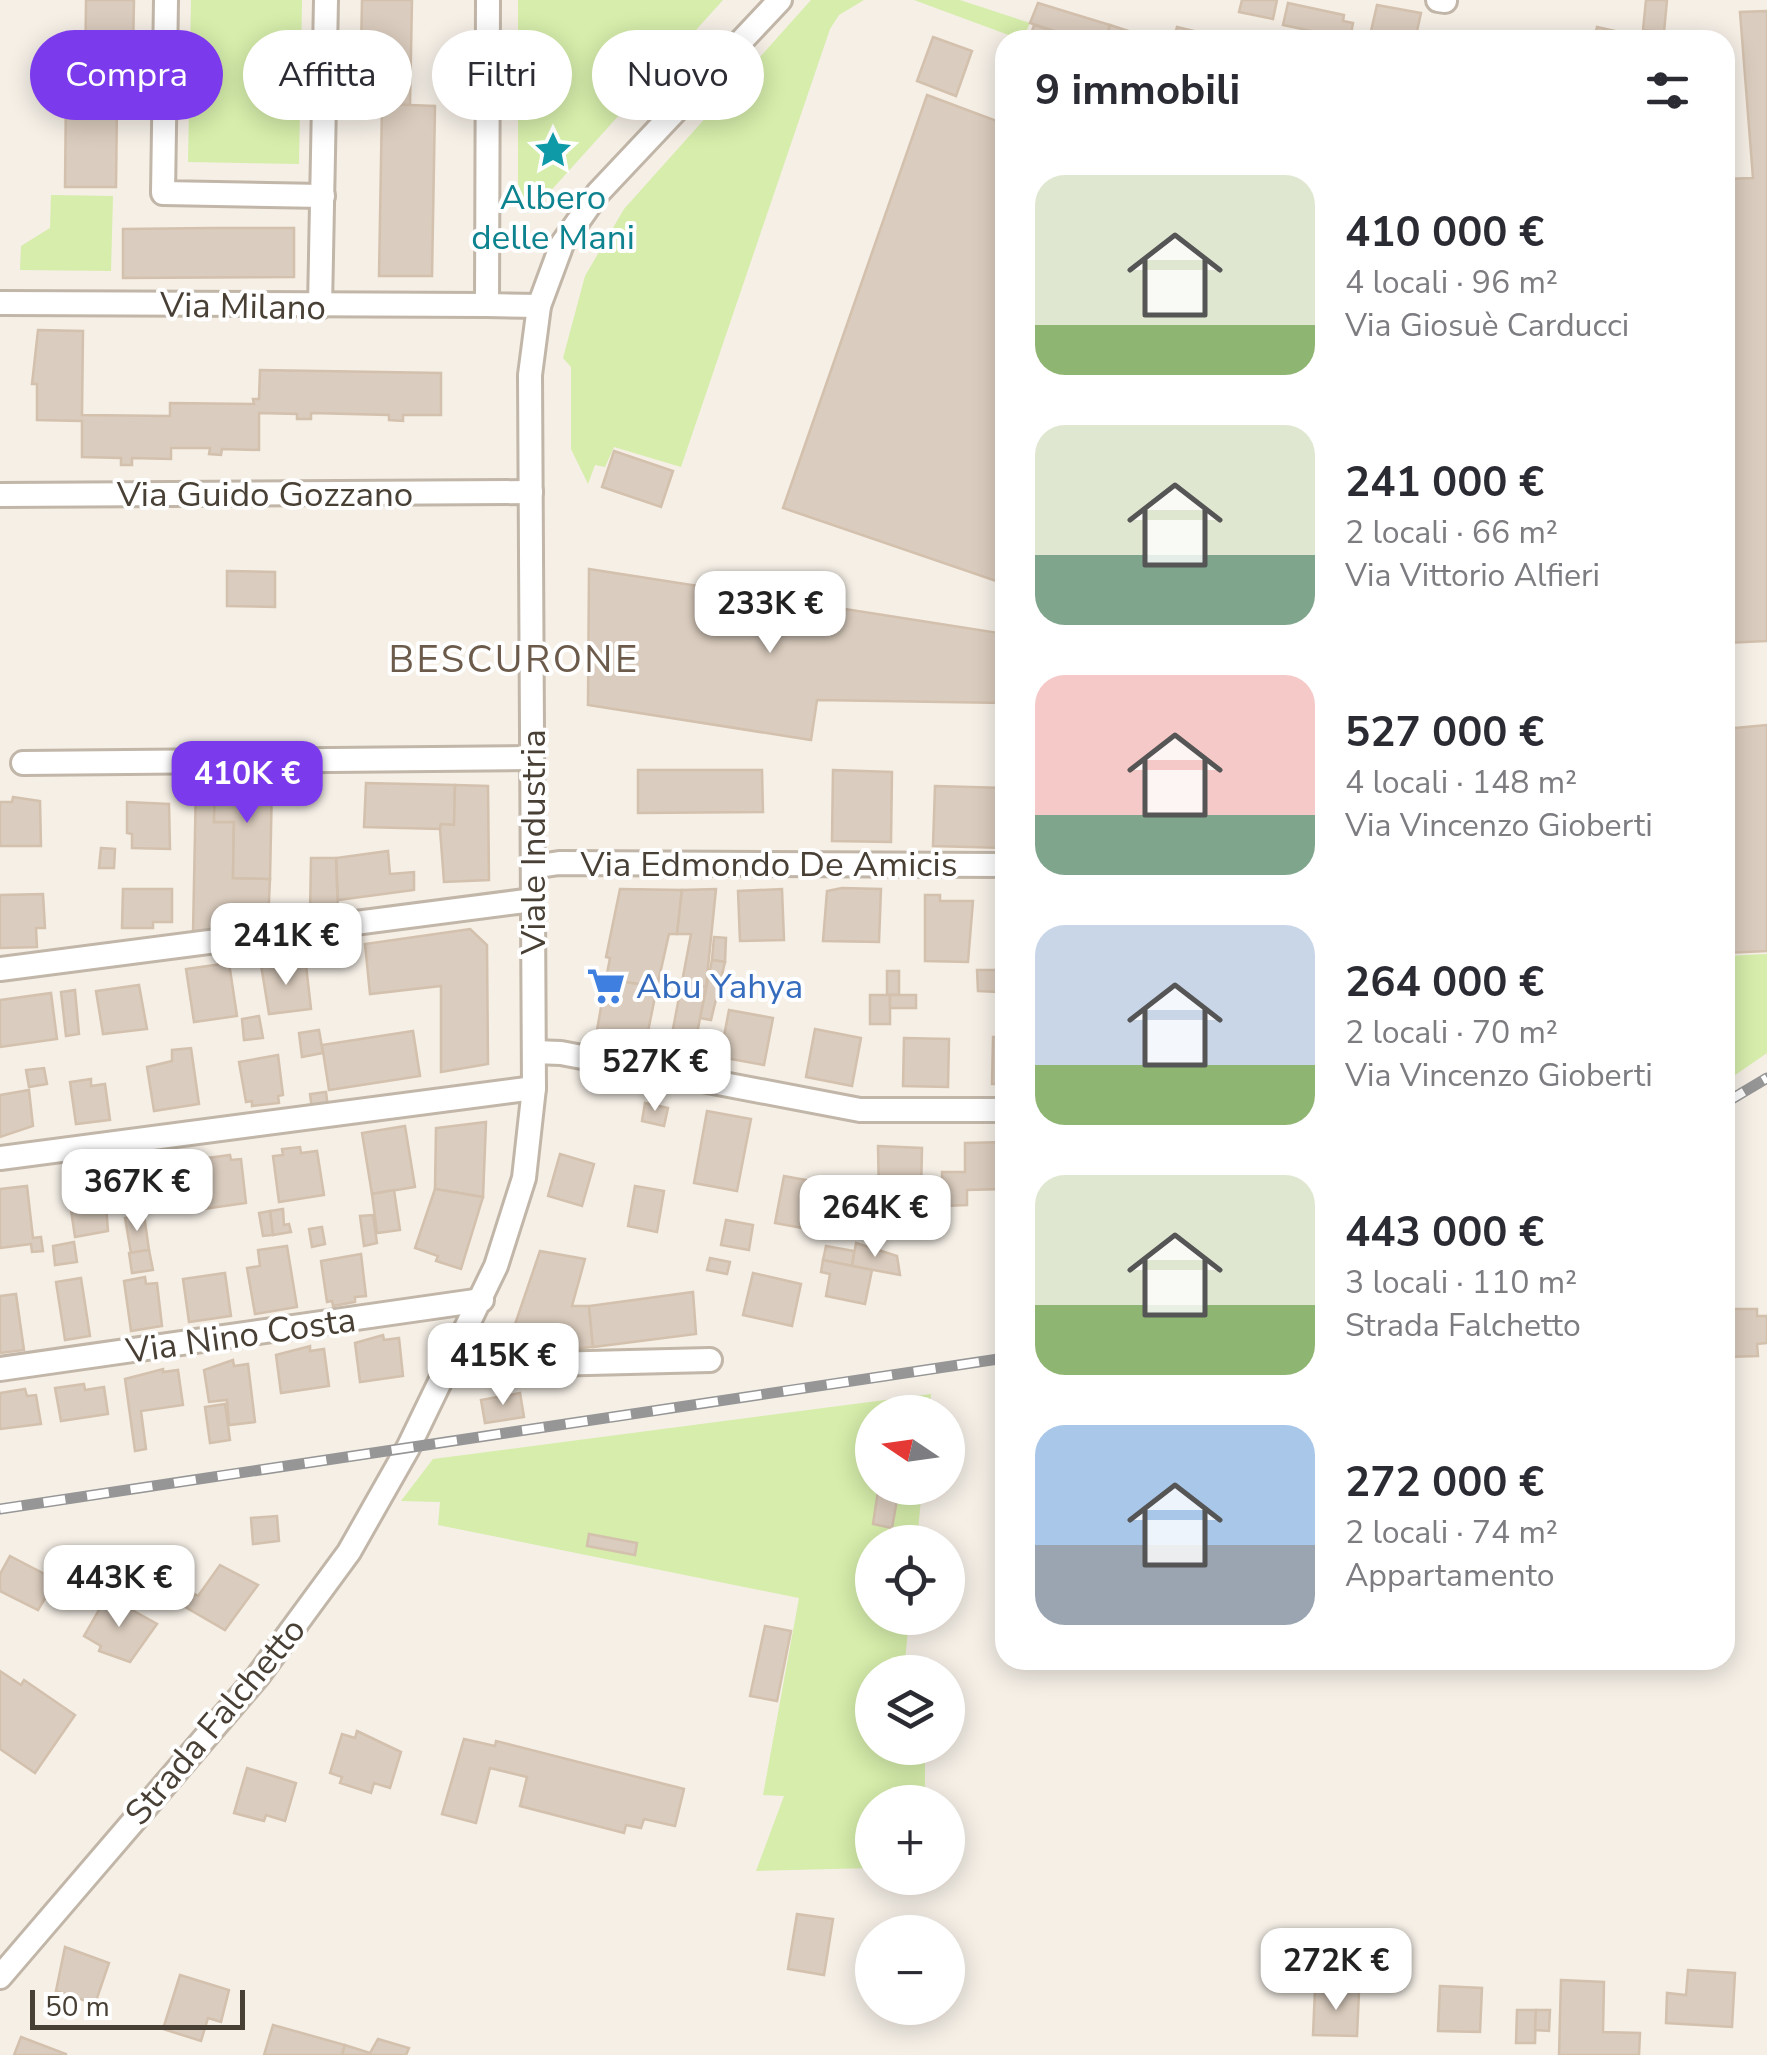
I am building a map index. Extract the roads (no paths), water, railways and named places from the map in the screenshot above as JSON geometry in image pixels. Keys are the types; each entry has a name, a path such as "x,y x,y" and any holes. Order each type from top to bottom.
{"street":[{"path":"166,0 163,193 323,196"},
{"path":"320,307 326,0"},
{"path":"486,305 488,0"},
{"name":"Viale Industria","path":"408,1448 482,1300 524,1178 534,1088 530,375 539,306 562,244 598,193 780,0"},
{"name":"Via Milano","path":"0,303 539,306"},
{"name":"Via Guido Gozzano","path":"0,495 531,492"},
{"path":"24,763 532,758"},
{"name":"Via Edmondo De Amicis","path":"533,867 559,863 995,866"},
{"path":"0,970 533,900"},
{"path":"534,1052 561,1053 860,1110 995,1110"},
{"path":"0,1158 534,1088"},
{"name":"Via Nino Costa","path":"0,1370 482,1300"},
{"path":"452,1358 508,1365 710,1360"},
{"name":"Strada Falchetto","path":"0,1978 302,1620 408,1448"}],"railway":[{"path":"1735,1097 1767,1078"},
{"path":"0,1509 995,1360"}],"place":[{"name":"Albero delle Mani","path":"553,150"},
{"name":"Abu Yahya","path":"606,986"}],"district":[{"name":"BESCURONE","path":"514,659"}]}
